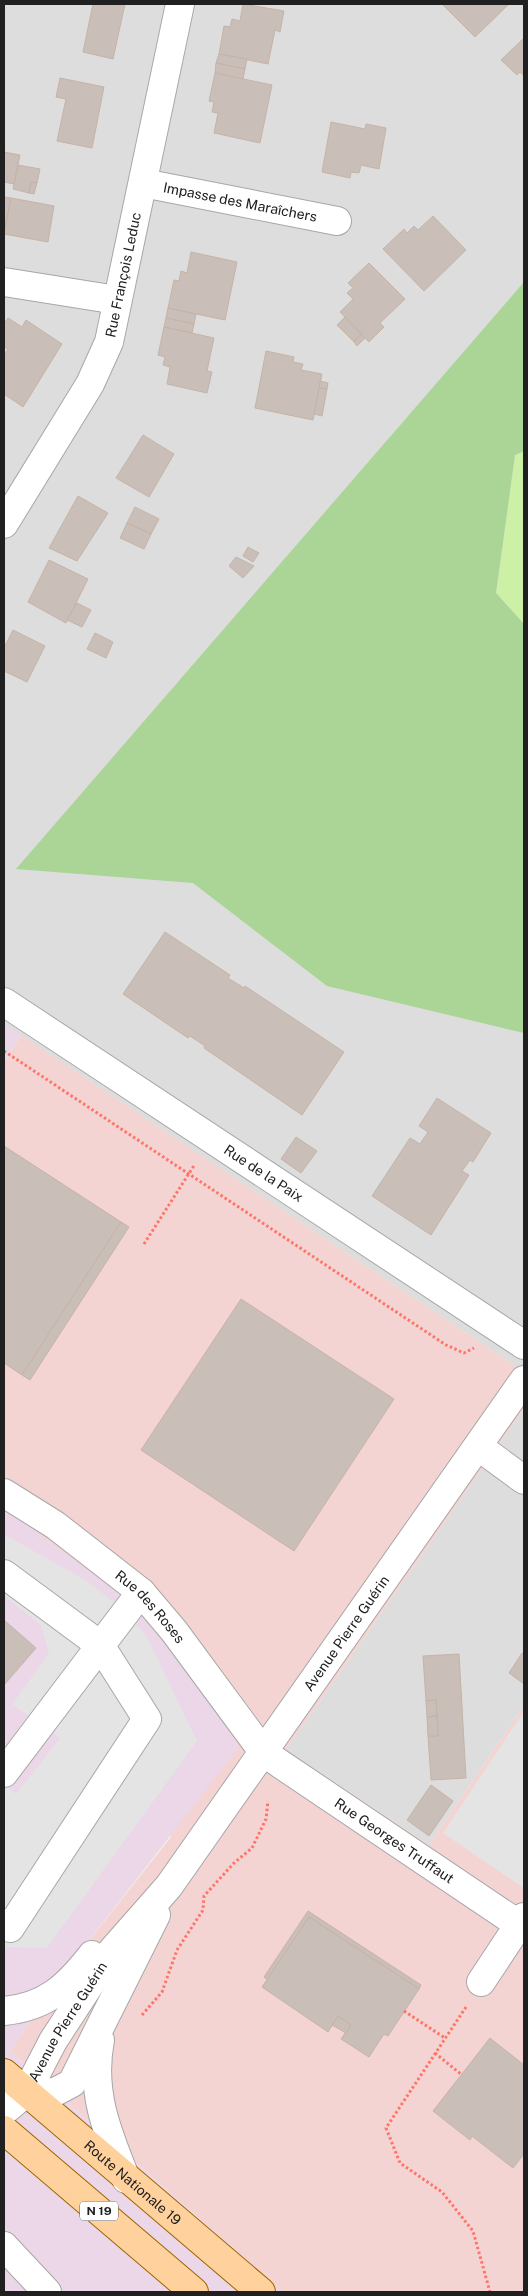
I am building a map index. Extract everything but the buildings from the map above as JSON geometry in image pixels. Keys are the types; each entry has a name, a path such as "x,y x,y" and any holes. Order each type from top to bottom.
{"main road":[{"name":"Route Nationale 19","path":"4,2073 126,2179 261,2292"},
{"name":"N 19","path":"4,2130 194,2292"}],"street":[{"name":"Rue François Leduc","path":"4,524 90,384 109,342 180,4"},
{"name":"Impasse des Maraîchers","path":"143,183 337,220"},
{"path":"4,282 118,300"},
{"name":"Rue de la Paix","path":"4,1002 524,1345"},
{"name":"Avenue Pierre Guérin","path":"169,1886 134,1962 72,2083 55,2092 26,2092 53,2041 111,1952 169,1886 479,1447 524,1380"},
{"path":"479,1447 524,1480"},
{"name":"Rue des Roses","path":"4,1493 55,1526 141,1592 174,1631 264,1753"},
{"path":"4,1574 100,1645 147,1719 10,1928 4,1923"},
{"path":"4,1773 141,1592"},
{"name":"Rue Georges Truffaut","path":"264,1753 523,1923"},
{"path":"4,2011 31,2006 51,1998 77,1975 122,1917 169,1886"},
{"path":"482,1982 523,1923"},
{"path":"104,2018 96,2058 98,2095 101,2112 126,2179"},
{"path":"4,2112 26,2092"},
{"path":"4,2246 47,2292"}],"path":[{"path":"4,1050 446,1345 464,1353 477,1347"},
{"path":"144,1244 210,1138"},
{"path":"136,2021 162,1992 177,1950 203,1910 204,1896 234,1863 252,1848 266,1819 268,1802 264,1753"},
{"path":"482,1982 386,2128 400,2163 442,2192 473,2231 490,2292"},
{"path":"404,2011 445,2038"},
{"path":"436,2053 462,2075"}],"shaded area":[{"path":"4,4 524,4 524,1372 4,1024"},
{"path":"4,1024 21,1035 4,1063"},
{"path":"21,1035 524,1372 524,1409 286,1750 429,1845 524,1706 524,2292 282,2292 10,2051 63,1974 171,1837 4,1508 4,1063"},
{"path":"524,1409 524,1706 429,1845 286,1750"},
{"path":"4,1508 146,1613 239,1747 63,1974 10,2051 282,2292 4,2292"},
{"path":"7,1536 87,1581 124,1610 147,1637 197,1741 47,1948 4,1947 4,1785 16,1794 60,1738 12,1704 49,1654 41,1625 4,1596 4,1541"},
{"path":"524,1711 524,1888 443,1833"}],"green space":[{"path":"524,282 524,451 515,455 496,593 524,624 524,1033 327,986 193,883 16,869"},
{"path":"524,451 524,624 496,593 515,455"}]}
